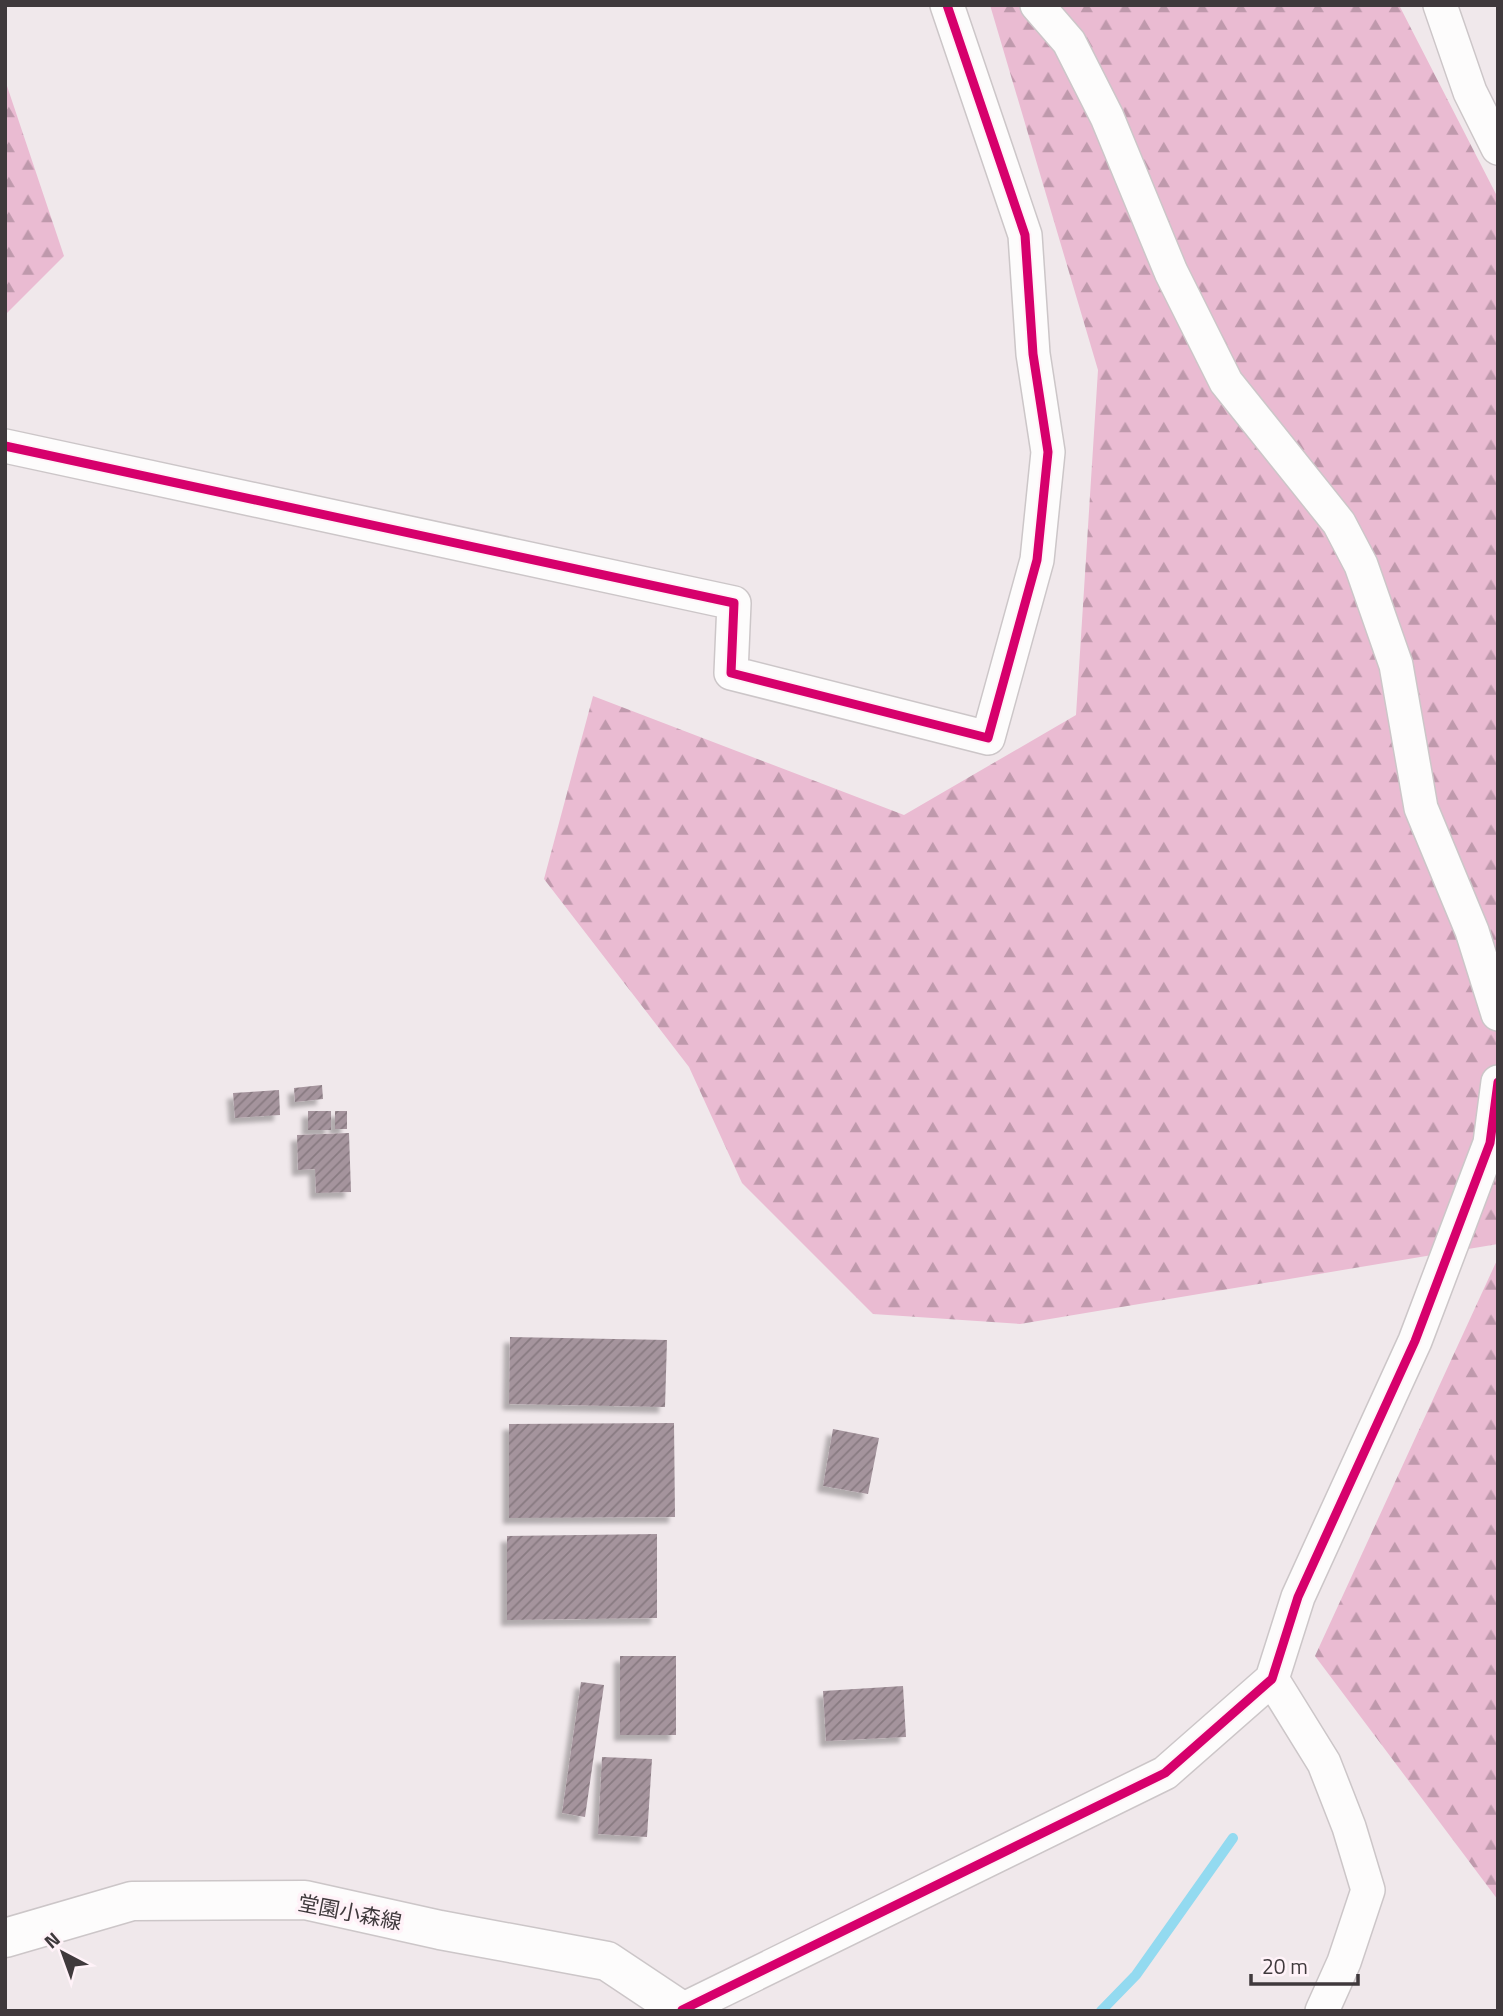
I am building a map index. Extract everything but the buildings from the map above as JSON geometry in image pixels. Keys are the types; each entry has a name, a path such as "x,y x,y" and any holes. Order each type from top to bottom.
{"main road":[{"name":"堂園小森線","path":"5,1938 132,1901 305,1900 440,1930 607,1961 682,2010"}],"street":[{"path":"5,446 734,603 731,673 988,738 1037,560 1048,453 1033,354 1025,235 947,5"},
{"path":"1037,5 1069,42 1107,117 1171,272 1226,382 1339,523 1361,565 1396,665 1421,808 1472,931 1498,1013"},
{"path":"1440,5 1470,92 1498,148"},
{"path":"682,2010 1165,1773 1272,1679 1298,1597 1415,1341 1490,1143 1498,1082"},
{"path":"1272,1679 1324,1763 1349,1827 1368,1890 1344,1962 1322,2011"}],"green space":[{"path":"990,5 1399,5 1498,198 1498,1244 1020,1324 873,1314 742,1183 689,1067 544,879 593,696 904,815 1076,715 1098,370"},
{"path":"5,80 64,256 5,315"},
{"path":"1498,1258 1498,1900 1315,1656"}],"waterway":[{"path":"1101,2011 1136,1975 1233,1838"}],"cycle path":[{"path":"5,446 734,603 731,673 988,738 1037,560 1048,452 1033,354 1025,235 947,5"},
{"path":"682,2010 1165,1773 1272,1679 1298,1597 1415,1341 1490,1143 1498,1082"}]}
